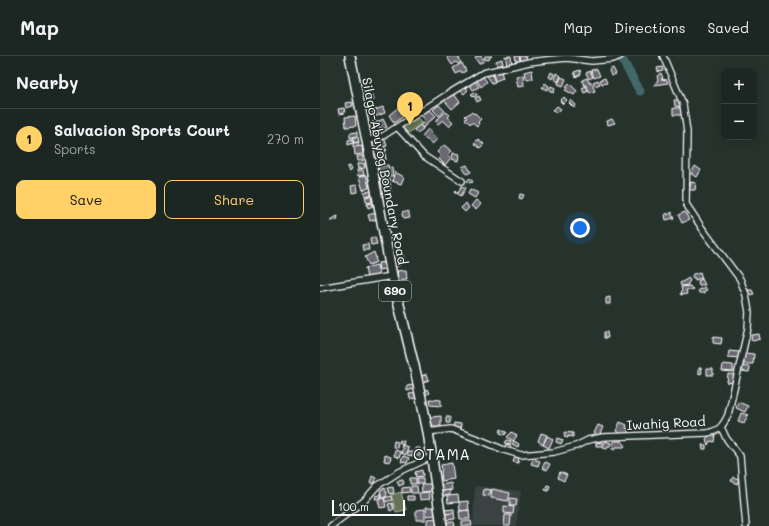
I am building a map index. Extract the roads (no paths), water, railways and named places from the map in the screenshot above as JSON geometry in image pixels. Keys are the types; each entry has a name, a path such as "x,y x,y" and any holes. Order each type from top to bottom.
{"main road":[{"name":"Silago-Abuyog Boundary Road","path":"350,56 368,141 392,276 416,374 428,432 442,526"}],"street":[{"path":"368,141 383,136 448,94 484,73 529,62 567,58 592,61 614,59 620,56"},
{"name":"Iwahig Road","path":"428,432 452,429 520,455 554,452 576,446 588,440 603,437 707,433 715,431 724,425 728,415 748,328 749,312 746,295 740,279 686,204 687,132 683,104 663,56"},
{"path":"397,127 424,156 462,181"},
{"path":"320,288 392,276"},
{"path":"721,427 726,438 740,456 746,526"},
{"path":"331,526 364,500 377,486 399,472 431,457"}],"waterway":[{"path":"620,56 640,91"}],"place":[{"name":"Salvacion Sports Court","path":"410,125"}],"district":[{"name":"OTAMA","path":"442,455"}]}
